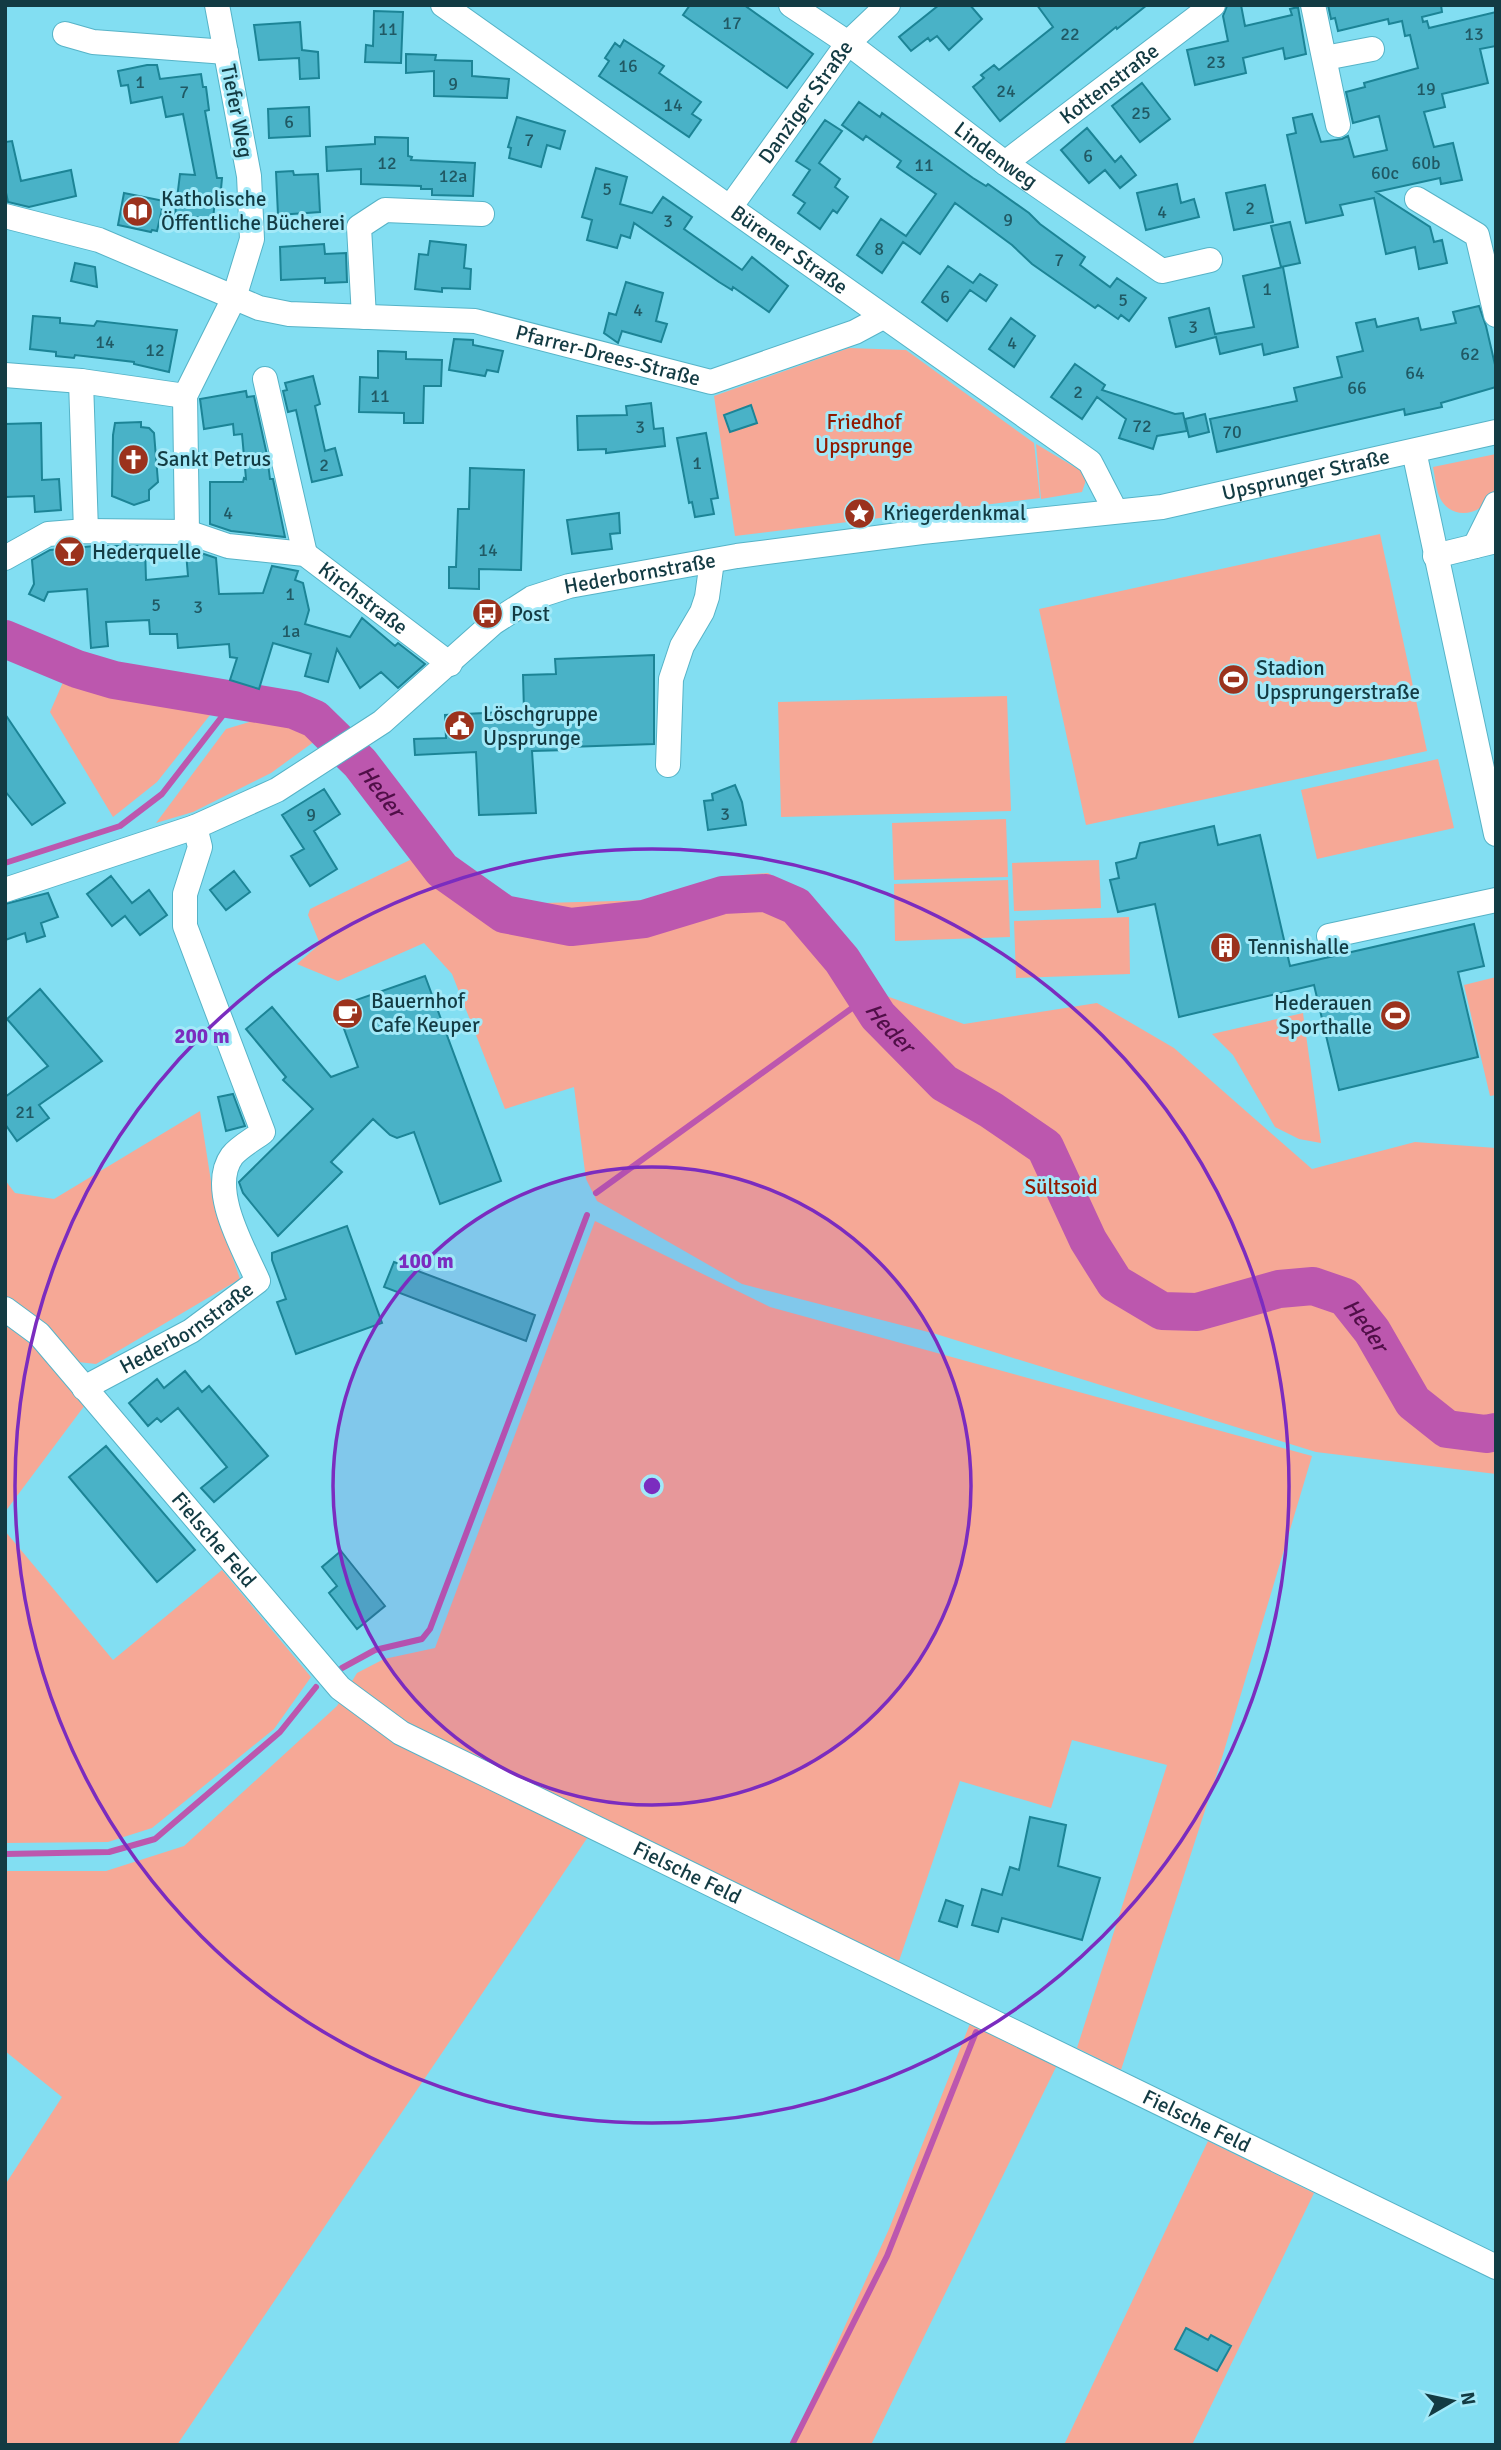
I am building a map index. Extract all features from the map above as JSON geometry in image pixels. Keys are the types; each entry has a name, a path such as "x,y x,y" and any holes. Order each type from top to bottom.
{"street":[{"name":"Tiefer Weg","path":"218,5 249,176 252,239 234,298"},
{"name":"Bürener Straße","path":"443,5 1090,462 1115,510"},
{"name":"Lindenweg","path":"791,5 848,43 1005,163 1162,271 1210,260"},
{"name":"Danziger Straße","path":"731,206 848,43 888,5"},
{"name":"Kottenstraße","path":"1005,163 1213,5"},
{"path":"1312,5 1338,125"},
{"path":"65,34 93,43 226,52"},
{"path":"1325,58 1372,48"},
{"path":"1417,199 1478,235 1496,315"},
{"path":"364,317 359,228 384,210 482,214"},
{"name":"Pfarrer-Drees-Straße","path":"5,216 99,240 259,308 289,314 475,321 711,382 855,332 883,317"},
{"path":"187,532 185,396 234,298"},
{"path":"5,375 81,381 185,396"},
{"path":"265,379 305,554"},
{"path":"81,381 86,530"},
{"name":"Upsprunger Straße","path":"1115,510 1162,507 1496,432"},
{"path":"1414,451 1435,556 1486,746 1496,834"},
{"path":"1435,556 1485,543 1496,504"},
{"name":"Hederbornstraße","path":"5,890 195,827 278,790 366,734 450,664 493,623 533,598 569,586 712,561 922,532 1115,510"},
{"name":"Kirchstraße","path":"5,558 48,534 86,530 187,532 228,546 305,554 450,664"},
{"path":"668,765 671,679 682,646 702,612 712,561"},
{"name":"Hederbornstraße","path":"84,1388 191,1331 258,1281 234,1227 223,1191 225,1174 233,1155 263,1132 185,926 185,894 200,847 195,827"},
{"path":"1329,936 1496,900"},
{"name":"Fielsche Feld","path":"5,1309 39,1334 340,1688 401,1733 1496,2267"}],"green space":[{"name":"Friedhof Upsprunge","path":"849,348 906,350 1034,443 1040,498 735,536 714,396"},
{"path":"1036,444 1083,472 1086,480 1082,492 1041,499"},
{"path":"1496,454 1496,483 1492,496 1486,503 1471,512 1463,513 1447,507 1439,496 1433,467"},
{"name":"Stadion Upsprungerstraße","path":"1380,534 1427,751 1086,825 1039,609"},
{"path":"67,673 112,691 195,703 214,710 157,782 113,817 50,712"},
{"path":"1007,696 1011,811 781,817 778,702"},
{"path":"259,719 303,730 315,741 271,773 193,812 156,823 226,729"},
{"path":"1438,759 1454,828 1317,859 1301,790"},
{"path":"1006,819 1008,877 894,880 892,823"},
{"name":"Sültsoid","path":"416,857 431,882 457,902 438,880 441,857 505,904 650,900 730,876 768,873 812,900 881,994 964,1024 1097,1003 1174,1048 1312,1169 1415,1142 1496,1148 1496,1474 1316,1452 936,1334 742,1284 597,1201 586,1179 574,1087 505,1109 452,974 424,943 338,981 297,964 320,944 308,915 310,909"},
{"path":"1099,860 1101,908 1014,911 1012,863"},
{"path":"1008,880 1010,937 895,941 894,884"},
{"path":"1129,917 1130,974 1016,978 1014,921"},
{"path":"1496,977 1496,1095 1490,1096 1464,985"},
{"path":"1303,1013 1321,1143 1299,1139 1275,1127 1233,1055 1212,1034"},
{"path":"200,1111 215,1207 240,1279 96,1364 78,1362 46,1327 5,1295 5,1180 15,1193 54,1199"},
{"path":"595,1221 770,1307 1312,1456 1221,1761 1121,2070 1077,2048 1167,1765 1072,1740 1051,1808 960,1781 899,1961 598,1822 177,2445 5,2445 5,2185 62,2097 5,2051 5,1871 106,1871 184,1846 337,1706 357,1673 384,1659 435,1648"},
{"path":"5,1324 33,1346 85,1405 5,1512"},
{"path":"5,1531 113,1660 222,1570 311,1677 274,1729 152,1828 108,1842 5,1843"},
{"path":"971,2021 1058,2063 871,2445 791,2445 889,2229"},
{"path":"1208,2141 1314,2193 1192,2445 1064,2445"}],"building":[{"path":"690,5 744,5 813,54 787,88 683,15"},
{"path":"939,5 970,5 982,19 949,50 937,36 930,41 928,38 911,51 899,37"},
{"path":"1037,5 1147,5 1000,121 973,87 984,78 981,75 994,65 999,70 1053,27"},
{"path":"1241,5 1245,26 1292,15 1290,9 1298,7 1306,54 1285,59 1283,48 1243,58 1246,73 1195,85 1187,50 1228,41 1223,16 1227,6"},
{"path":"1328,5 1441,5 1442,12 1422,17 1429,28 1496,12 1496,46 1480,49 1488,83 1442,94 1445,107 1424,112 1434,147 1453,143 1462,180 1441,184 1440,178 1376,192 1430,227 1434,242 1442,240 1447,263 1419,269 1415,247 1386,254 1374,198 1340,205 1343,215 1306,223 1287,135 1296,133 1293,118 1312,114 1321,142 1348,136 1354,157 1387,150 1379,116 1353,123 1346,92 1365,87 1364,83 1418,68 1410,35 1405,36 1402,21 1389,24 1388,19 1338,31 1335,18 1331,19"},
{"path":"374,11 403,12 401,63 365,62 366,45 373,46"},
{"path":"300,22 302,50 318,52 319,78 300,79 299,58 259,60 254,25"},
{"path":"624,40 664,66 659,73 701,102 692,114 701,120 689,137 599,76 609,61 605,58 615,43 620,47"},
{"path":"406,54 436,55 435,60 472,61 472,76 509,79 507,98 434,96 434,71 406,73"},
{"path":"157,65 160,79 201,74 203,87 206,87 209,110 205,111 217,178 222,178 220,200 215,200 213,219 175,215 180,174 195,175 183,114 166,117 162,97 131,103 128,85 121,86 118,71"},
{"path":"1142,83 1170,119 1140,142 1112,106"},
{"path":"859,102 880,117 882,113 973,178 986,186 988,184 1029,213 1085,257 1080,265 1110,287 1117,278 1146,298 1129,321 1121,315 1118,319 1098,305 1095,308 1032,264 1012,245 955,203 920,254 903,242 882,273 857,255 881,219 906,236 936,194 897,167 901,161 866,136 863,140 842,125"},
{"path":"309,107 310,136 269,138 268,109"},
{"path":"517,117 565,131 560,149 547,145 541,167 509,158 511,148 508,147"},
{"path":"825,120 842,131 819,163 840,179 835,187 848,197 837,213 833,210 820,229 798,213 805,203 793,195 810,170 796,161"},
{"path":"1087,128 1115,162 1121,156 1136,175 1120,188 1105,170 1089,183 1061,150"},
{"path":"375,137 408,138 408,156 412,157 411,160 475,163 473,196 432,195 432,189 421,189 421,186 361,184 361,169 327,171 326,147 375,144"},
{"path":"12,141 21,181 71,170 76,196 29,207 8,202 5,188 5,142"},
{"path":"596,168 627,177 620,204 652,213 663,197 692,217 684,229 742,270 752,257 788,286 769,312 733,287 732,290 719,282 634,223 630,238 621,235 617,248 587,240 592,220 582,217"},
{"path":"293,171 294,175 318,174 320,212 278,215 276,172"},
{"path":"1177,184 1181,203 1194,199 1199,217 1146,230 1137,193"},
{"path":"1265,185 1273,222 1234,230 1226,193"},
{"name":"Katholische Öffentliche Bücherei","path":"124,193 164,201 157,231 118,225"},
{"path":"1290,222 1300,263 1281,267 1271,226"},
{"path":"430,241 466,245 464,268 471,269 470,289 442,288 442,292 415,289 419,254 428,255"},
{"path":"324,244 325,254 346,253 347,282 325,283 325,278 281,280 280,247"},
{"path":"75,263 95,267 97,287 71,281"},
{"path":"948,266 973,283 980,274 997,285 986,301 970,290 947,321 922,302"},
{"path":"1283,267 1298,347 1264,355 1262,344 1220,354 1216,337 1176,347 1169,318 1209,308 1215,334 1254,327 1243,276"},
{"path":"626,282 663,293 656,321 667,324 661,342 622,331 618,343 604,333 609,313 616,315"},
{"path":"1479,306 1496,369 1496,387 1441,403 1442,407 1405,415 1404,409 1217,452 1210,419 1297,401 1294,388 1342,377 1337,357 1363,351 1356,323 1375,319 1377,327 1418,318 1421,330 1456,323 1453,312"},
{"path":"33,316 60,318 60,323 94,326 97,321 177,330 169,372 134,362 75,355 74,358 56,356 56,352 30,349"},
{"path":"1011,318 1035,336 1014,367 989,349"},
{"path":"454,339 473,340 473,345 503,351 498,372 487,370 485,376 449,370"},
{"path":"378,351 406,352 406,359 442,360 441,386 424,386 423,423 404,423 404,413 359,412 360,377 378,378"},
{"path":"1075,364 1105,385 1102,390 1175,414 1183,413 1187,431 1157,436 1153,449 1119,438 1126,419 1097,397 1082,419 1051,397"},
{"path":"313,376 320,404 315,406 325,451 335,448 342,475 312,482 296,410 288,412 283,391 287,390 285,383"},
{"path":"246,391 247,397 254,396 270,479 273,479 285,537 231,531 210,524 210,482 243,482 244,478 246,479 242,434 234,435 233,424 204,429 200,399"},
{"path":"651,403 654,429 663,428 665,446 606,453 606,449 578,450 577,416 627,415 626,406"},
{"path":"751,405 757,423 730,432 724,415"},
{"path":"1205,414 1209,432 1189,437 1185,419"},
{"name":"Sankt Petrus","path":"141,422 141,427 149,428 154,433 158,482 149,490 149,500 134,505 112,496 113,435 115,423"},
{"path":"41,423 42,480 59,479 61,510 35,512 34,496 5,497 5,424"},
{"path":"706,433 718,498 711,499 714,514 695,517 692,502 689,503 677,438"},
{"path":"470,468 524,470 521,570 479,569 479,589 449,588 449,567 456,567 458,509 469,509"},
{"path":"619,513 620,533 610,534 612,549 572,554 567,520"},
{"path":"95,546 145,546 146,580 188,576 186,552 198,552 216,558 219,594 263,593 272,566 298,571 295,580 303,583 309,610 305,624 350,637 362,618 395,646 398,643 425,664 398,688 381,672 360,688 337,649 328,682 305,676 311,654 273,643 259,689 230,680 237,658 230,657 229,644 178,648 177,634 150,634 149,620 106,622 108,646 91,648 87,589 48,592 44,601 29,594 34,584 32,560 50,550"},
{"path":"654,655 654,744 532,751 536,813 479,815 476,752 415,755 414,739 446,738 445,715 524,711 523,675 556,674 555,659"},
{"path":"5,714 65,803 32,825 5,791"},
{"path":"735,785 742,802 746,825 708,830 704,801 713,800 712,794"},
{"path":"324,789 340,814 314,831 337,869 310,886 291,856 304,849 282,815"},
{"path":"1214,826 1218,845 1260,835 1290,966 1474,924 1484,966 1458,972 1478,1057 1339,1090 1314,985 1179,1017 1155,904 1118,912 1110,880 1119,878 1116,863 1136,858 1140,843"},
{"path":"234,871 250,892 226,910 210,890"},
{"path":"111,876 132,903 149,890 167,915 140,935 125,916 112,926 87,894"},
{"path":"48,893 58,917 41,923 45,936 27,942 25,933 5,940 5,904"},
{"path":"425,976 501,1181 440,1204 414,1132 397,1138 373,1119 331,1162 342,1172 278,1236 243,1193 239,1182 313,1109 283,1080 286,1077 246,1029 272,1007 331,1077 358,1067 336,1007"},
{"path":"40,989 102,1061 39,1105 49,1118 17,1141 5,1124 5,1097 48,1066 7,1019"},
{"path":"233,1094 245,1126 226,1131 218,1097"},
{"path":"347,1226 382,1323 296,1354 277,1302 286,1299 272,1253"},
{"path":"394,1262 535,1315 526,1341 384,1287"},
{"path":"185,1371 202,1392 209,1386 268,1456 214,1502 201,1488 227,1467 178,1408 161,1422 157,1418 148,1426 129,1403 157,1379 164,1388"},
{"path":"106,1446 195,1550 157,1582 69,1477"},
{"path":"341,1551 385,1606 357,1629 329,1593 337,1586 322,1567"},
{"path":"1030,1817 1066,1825 1058,1866 1100,1878 1082,1940 1002,1918 998,1932 972,1925 982,1889 1002,1895 1010,1867 1019,1870"},
{"path":"946,1900 963,1906 957,1927 939,1921"},
{"path":"1186,2328 1208,2340 1211,2335 1231,2346 1217,2371 1175,2349"}],"waterway":[{"name":"Heder","path":"5,639 77,669 114,680 294,710 315,719 360,763 442,870 504,914 571,927 644,919 723,895 766,893 796,906 842,960 878,1016 944,1083 991,1110 1045,1147 1088,1240 1115,1283 1162,1311 1197,1312 1279,1289 1313,1286 1345,1297 1372,1331 1413,1402 1447,1429 1486,1434 1496,1432"},
{"name":"Heder","path":"5,863 120,826 162,794 234,701"},
{"path":"596,1193 866,998"},
{"path":"342,1668 375,1650 422,1639 430,1629 587,1215"},
{"path":"5,1854 109,1852 155,1839 280,1732 316,1687"},
{"path":"792,2445 887,2256 976,2032"}],"place":[{"name":"Katholische Öffentliche Bücherei","path":"138,211"},
{"name":"Sankt Petrus","path":"134,459"},
{"name":"Kriegerdenkmal","path":"860,513"},
{"name":"Hederquelle","path":"69,552"},
{"name":"Post","path":"488,614"},
{"name":"Stadion Upsprungerstraße","path":"1233,680"},
{"name":"Löschgruppe Upsprunge","path":"460,726"},
{"name":"Tennishalle","path":"1225,947"},
{"name":"Bauernhof Cafe Keuper","path":"348,1013"},
{"name":"Hederauen Sporthalle","path":"1395,1015"}]}
